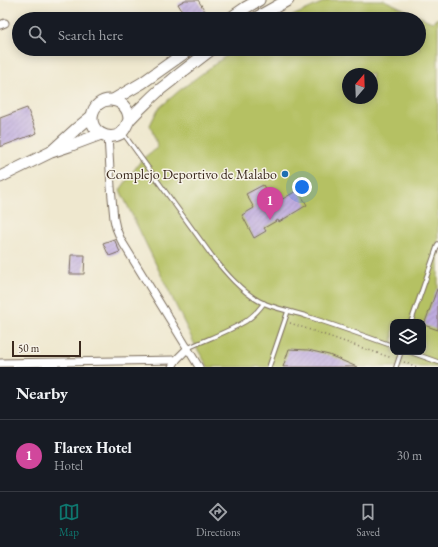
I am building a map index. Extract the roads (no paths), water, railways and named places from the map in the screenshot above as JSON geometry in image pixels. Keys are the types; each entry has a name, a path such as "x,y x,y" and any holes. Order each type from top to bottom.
{"main road":[{"path":"239,12 259,0"},
{"path":"267,12 288,0"},
{"path":"105,135 98,131 93,124 92,116 95,108 104,101 112,100 142,83 180,56"},
{"path":"0,178 51,152 105,135 116,136 126,128 129,120 153,96 203,56"},
{"path":"112,100 124,105 128,112 129,120"},
{"path":"51,152 76,128 92,116"}],"street":[{"path":"105,135 116,228 121,240 199,367"},
{"path":"172,367 176,360 188,348"},
{"path":"0,364 176,360"}],"lane":[{"path":"122,132 212,256 240,287 264,303 308,316 390,345"},
{"path":"412,319 438,244"},
{"path":"188,348 247,320 257,312 264,303"},
{"path":"269,367 288,311"},
{"path":"396,367 400,355"},
{"path":"418,355 438,362"}],"place":[{"name":"Complejo Deportivo de Malabo","path":"285,174"},
{"name":"Flarex Hotel","path":"270,220"}]}
